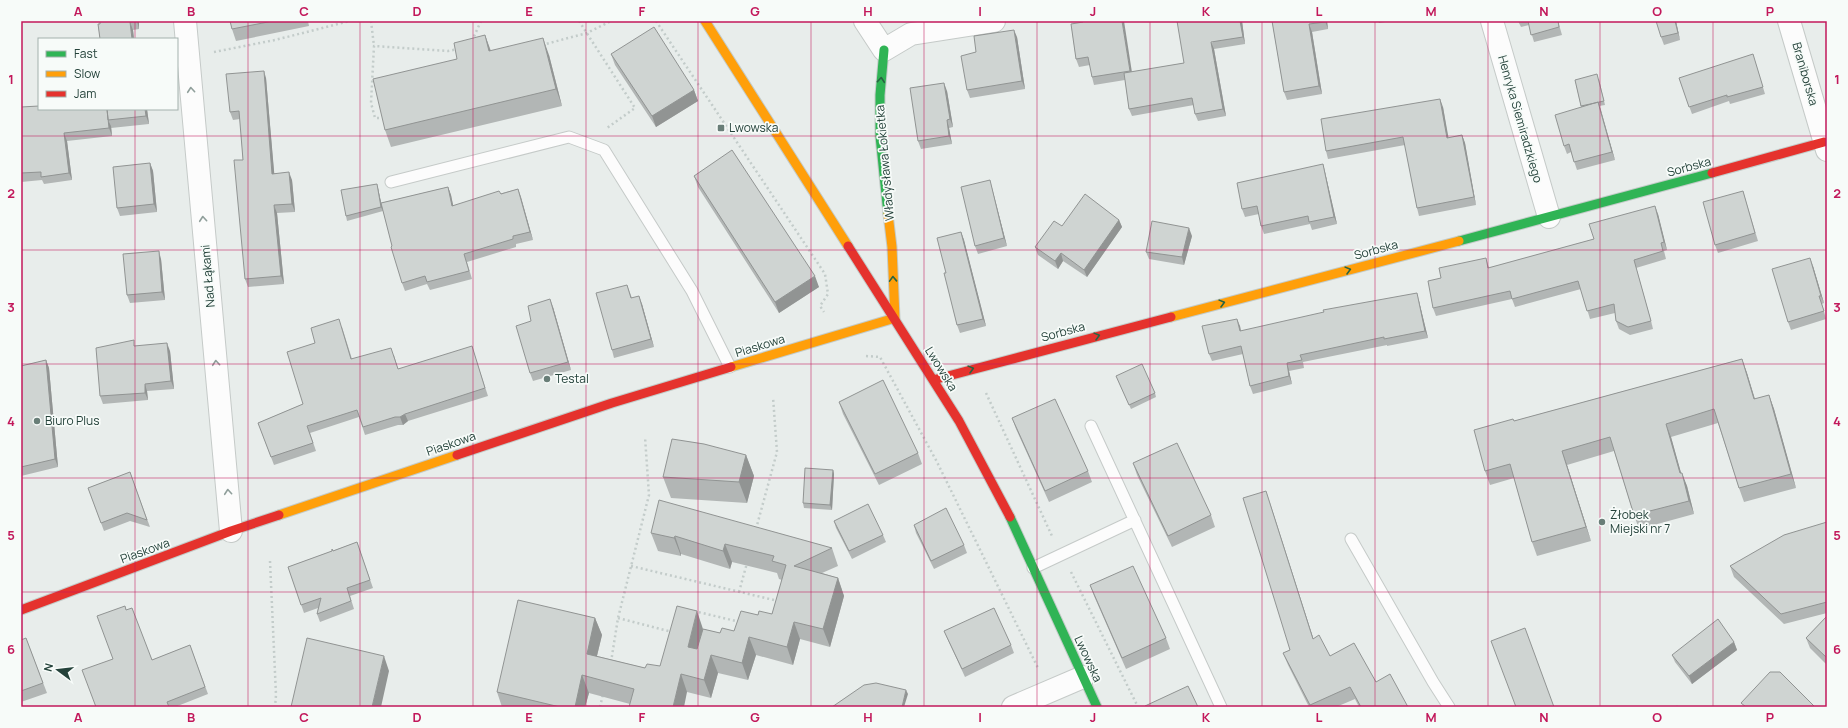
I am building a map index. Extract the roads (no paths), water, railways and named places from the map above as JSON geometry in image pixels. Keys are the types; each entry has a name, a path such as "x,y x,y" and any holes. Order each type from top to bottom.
{"street":[{"name":"Nad Łąkami","path":"185,21 231,531"},
{"name":"Lwowska","path":"705,21 895,318 959,422 1010,516 1097,707"},
{"path":"865,21 884,50 911,34 994,21"},
{"name":"Henryka Siemiradzkiego","path":"1492,21 1549,217"},
{"name":"Braniborska","path":"1789,21 1826,146"},
{"name":"Władysława Łokietka","path":"884,50 880,95 880,136 892,247 895,318"},
{"name":"Sorbska","path":"933,380 1549,217 1826,146"},
{"name":"Piaskowa","path":"21,610 231,531 612,403 895,318"},
{"path":"1013,707 1083,677"}],"lane":[{"path":"391,182 569,137 604,150 692,291 730,367"},
{"path":"1091,426 1221,707"},
{"path":"1033,568 1135,520"},
{"path":"1351,539 1433,682 1449,707"}],"place":[{"name":"Lwowska","path":"721,128"},
{"name":"Testal","path":"547,379"},
{"name":"Biuro Plus","path":"37,421"},
{"name":"Żłobek Miejski nr 7","path":"1602,522"}]}
